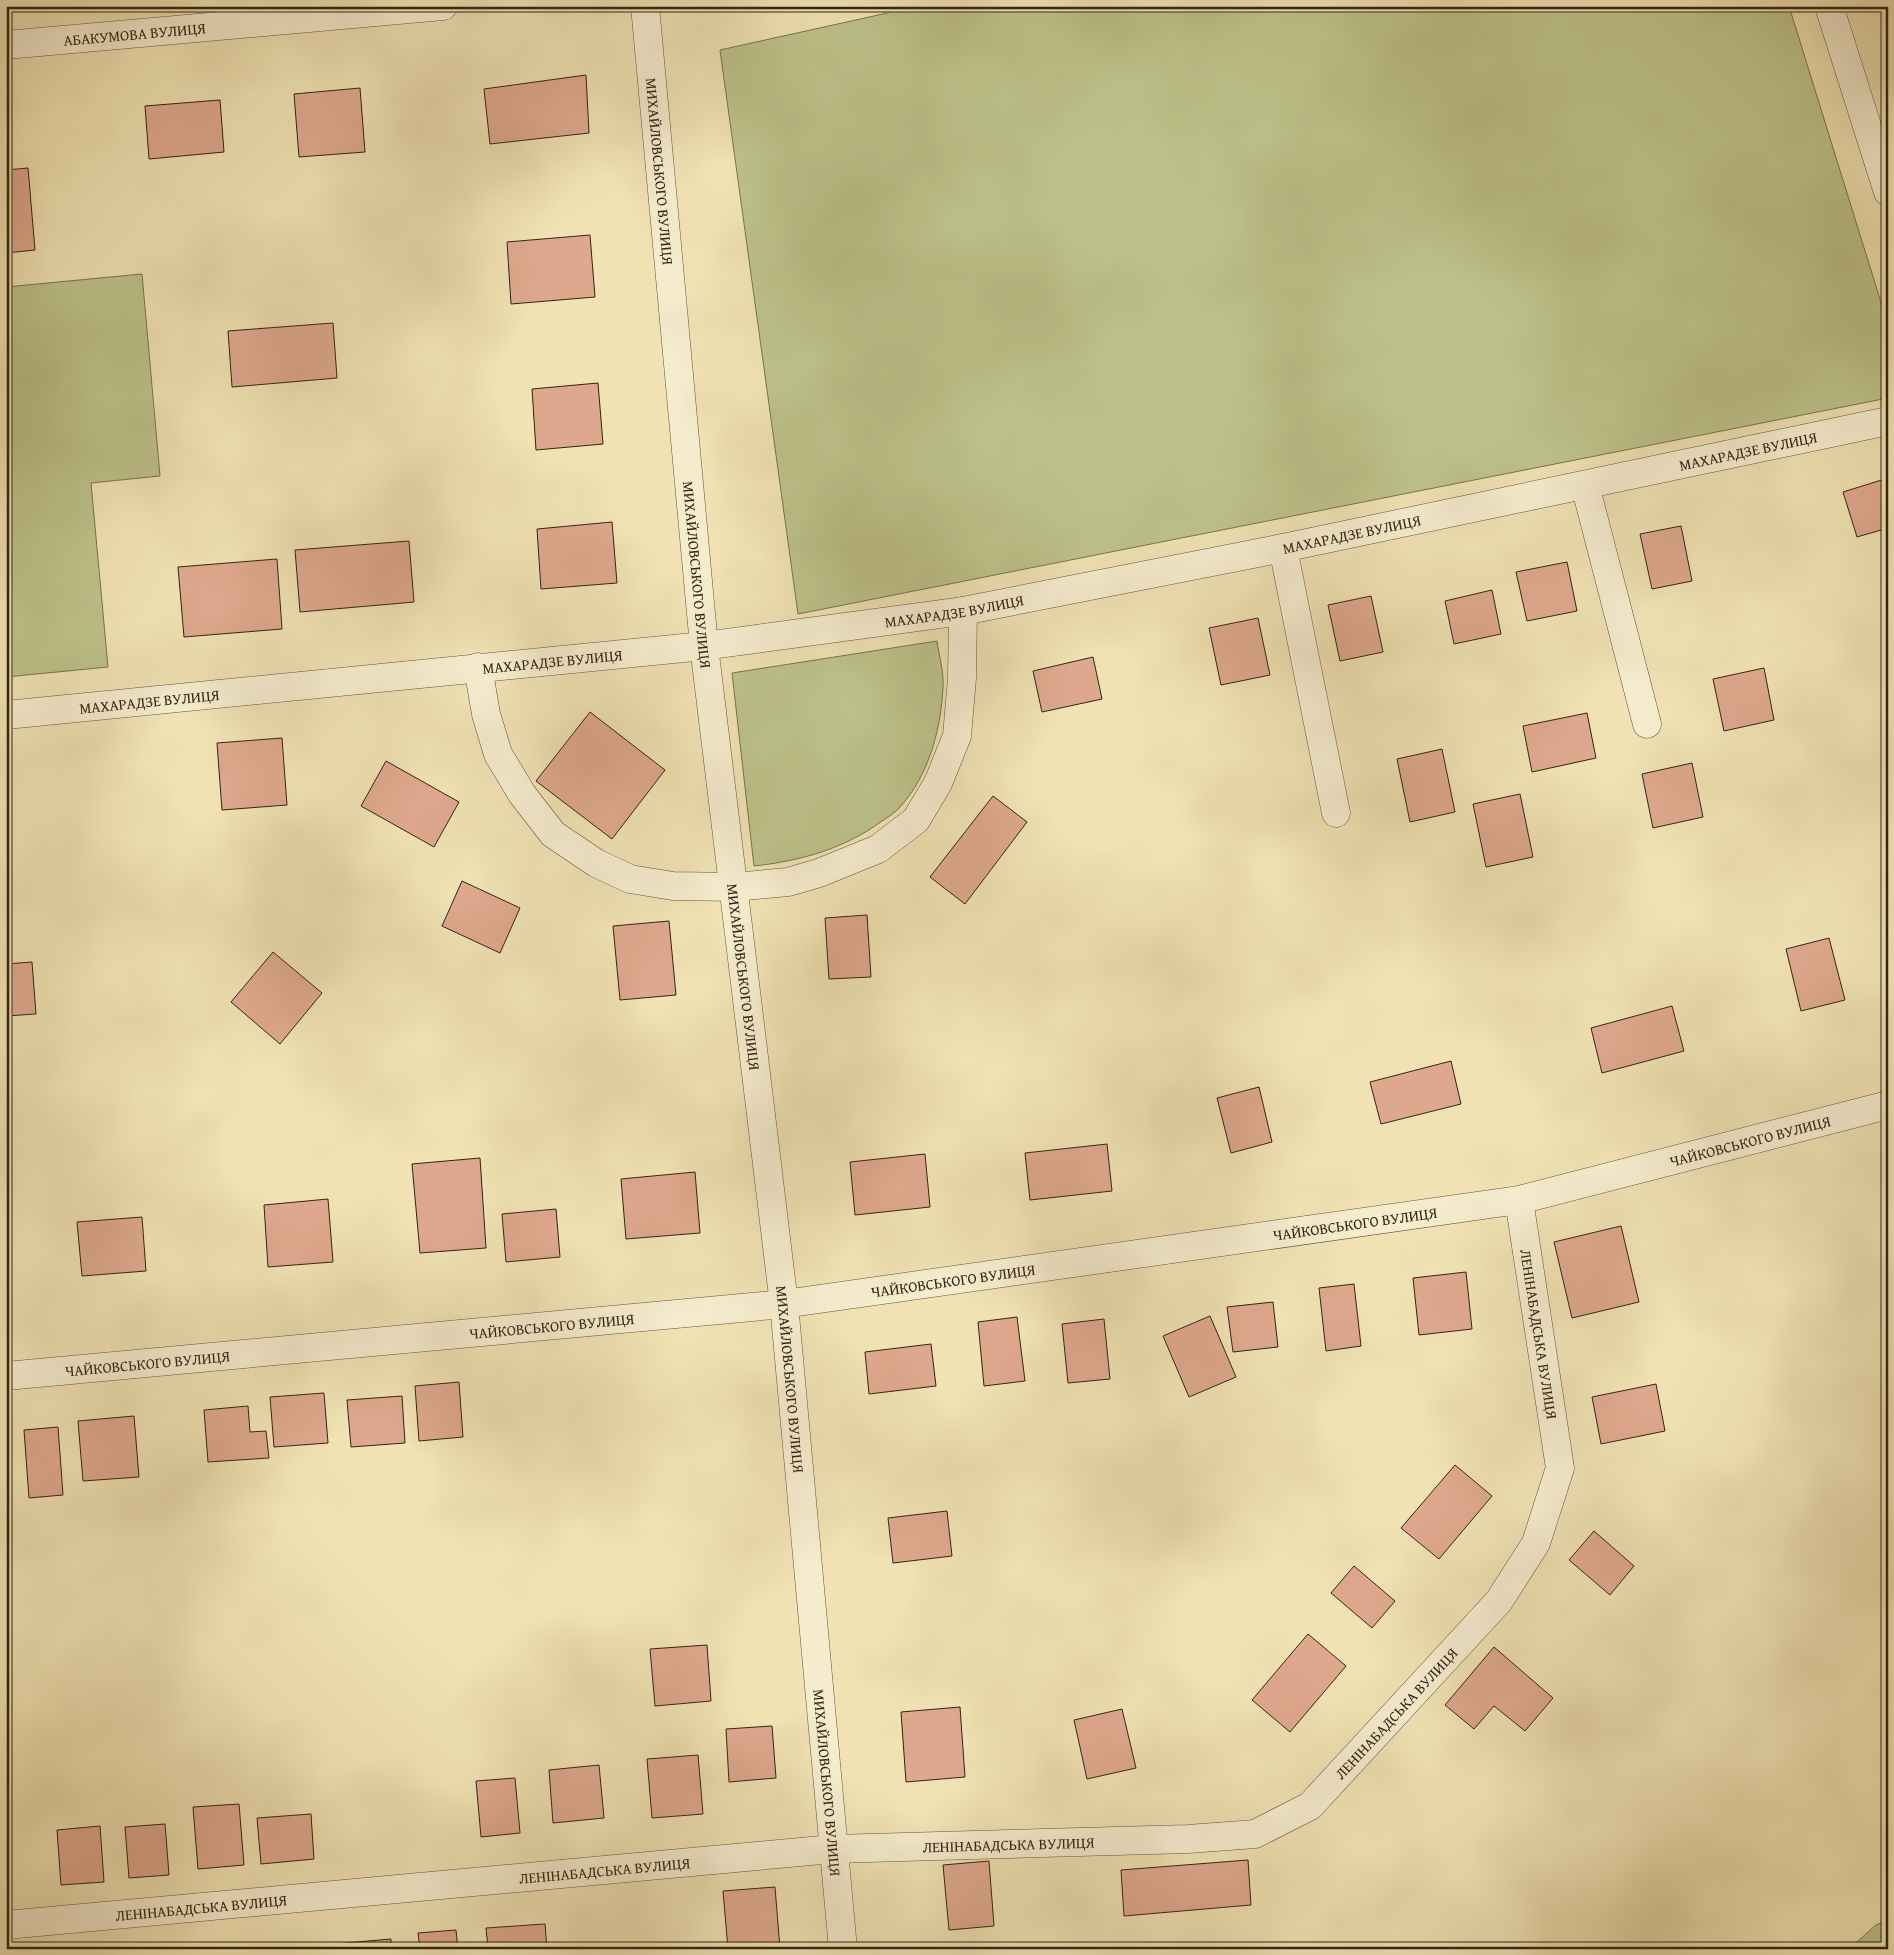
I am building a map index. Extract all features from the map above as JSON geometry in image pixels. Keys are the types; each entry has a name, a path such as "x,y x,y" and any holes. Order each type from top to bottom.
{"street":[{"name":"АБАКУМОВА ВУЛИЦЯ","path":"6,45 443,6"},
{"name":"МИХАЙЛОВСЬКОГО ВУЛИЦЯ","path":"645,6 704,646 784,1304 843,1949"},
{"path":"1829,6 1888,192"},
{"name":"МАХАРАДЗЕ ВУЛИЦЯ","path":"6,715 704,646 963,612 1284,548 1888,421"},
{"path":"1585,485 1647,724"},
{"path":"1284,548 1336,813"},
{"path":"478,667 486,714 498,754 522,794 553,834 596,863 630,879 673,886 734,887 788,882 819,873 878,849 916,820 938,783 957,736 962,678 963,612"},
{"name":"ЧАЙКОВСЬКОГО ВУЛИЦЯ","path":"6,1376 784,1304 1519,1200 1888,1105"},
{"name":"ЛЕНІНАБАДСЬКА ВУЛИЦЯ","path":"6,1924 833,1849 1188,1839 1255,1834 1310,1806 1499,1601 1536,1543 1560,1468 1519,1200"}],"green space":[{"path":"919,6 1789,6 1888,325 1888,398 798,614 720,50"},
{"path":"142,274 160,476 91,483 108,667 6,677 6,287"},
{"path":"937,641 943,681 940,719 926,766 919,781 900,807 867,831 837,846 805,857 754,866 732,673"},
{"path":"1888,1920 1888,1949 1849,1949 1876,1925"}],"building":[{"path":"586,75 589,133 490,144 484,89"},
{"path":"360,88 365,152 299,157 294,94"},
{"path":"220,100 224,152 149,159 145,106"},
{"path":"28,168 35,250 6,253 6,170"},
{"path":"590,235 595,297 511,304 507,242"},
{"path":"333,323 337,378 232,387 228,331"},
{"path":"598,383 603,444 536,450 532,389"},
{"path":"1888,478 1888,528 1857,537 1843,492"},
{"path":"612,522 617,583 541,589 537,529"},
{"path":"1681,526 1692,581 1652,589 1640,534"},
{"path":"409,541 414,602 300,612 295,550"},
{"path":"277,559 282,629 184,637 178,567"},
{"path":"1567,562 1577,611 1527,621 1516,572"},
{"path":"1492,590 1501,634 1454,644 1445,601"},
{"path":"1371,596 1383,652 1340,661 1328,605"},
{"path":"1258,618 1270,675 1221,685 1209,628"},
{"path":"1093,657 1102,699 1042,712 1033,671"},
{"path":"1764,668 1774,720 1724,731 1713,679"},
{"path":"590,712 665,770 612,839 536,781"},
{"path":"1587,713 1596,758 1532,772 1523,726"},
{"path":"282,738 287,805 222,810 217,743"},
{"path":"1442,749 1455,812 1410,822 1397,759"},
{"path":"386,761 459,802 434,847 361,806"},
{"path":"1692,763 1703,817 1653,828 1642,774"},
{"path":"1520,794 1533,857 1486,867 1473,804"},
{"path":"993,796 1027,822 965,904 930,877"},
{"path":"462,881 520,908 500,953 442,926"},
{"path":"867,915 871,977 829,979 825,918"},
{"path":"669,921 676,995 620,1000 613,926"},
{"path":"1829,938 1845,1000 1801,1011 1786,949"},
{"path":"273,952 322,993 280,1044 231,1002"},
{"path":"32,962 36,1014 6,1016 6,964"},
{"path":"1672,1006 1684,1051 1602,1073 1591,1028"},
{"path":"1451,1061 1461,1104 1381,1124 1370,1082"},
{"path":"1259,1087 1272,1142 1231,1153 1217,1098"},
{"path":"1107,1144 1112,1191 1030,1200 1025,1153"},
{"path":"925,1154 930,1207 855,1215 850,1162"},
{"path":"480,1158 486,1248 420,1253 412,1164"},
{"path":"695,1172 700,1233 626,1239 621,1179"},
{"path":"328,1199 333,1262 268,1267 264,1205"},
{"path":"556,1209 560,1257 506,1262 502,1214"},
{"path":"142,1217 146,1271 82,1276 77,1222"},
{"path":"1621,1226 1639,1302 1572,1318 1554,1242"},
{"path":"1466,1272 1472,1329 1419,1335 1413,1278"},
{"path":"1354,1284 1361,1346 1326,1351 1319,1288"},
{"path":"1273,1302 1278,1347 1233,1352 1227,1307"},
{"path":"1210,1316 1236,1377 1189,1397 1163,1336"},
{"path":"1017,1317 1025,1381 984,1386 978,1322"},
{"path":"1104,1319 1110,1379 1068,1383 1062,1324"},
{"path":"931,1344 936,1386 869,1394 865,1352"},
{"path":"459,1382 463,1437 419,1441 415,1386"},
{"path":"1656,1384 1665,1431 1601,1444 1592,1397"},
{"path":"324,1393 328,1443 274,1447 270,1397"},
{"path":"402,1396 405,1443 351,1447 347,1400"},
{"path":"248,1406 250,1432 266,1431 269,1458 208,1462 204,1410"},
{"path":"134,1416 139,1477 83,1481 78,1421"},
{"path":"58,1427 63,1495 29,1498 24,1430"},
{"path":"1455,1465 1492,1496 1439,1559 1401,1528"},
{"path":"947,1511 952,1556 893,1563 888,1518"},
{"path":"1594,1531 1634,1566 1610,1595 1569,1560"},
{"path":"1354,1566 1395,1601 1372,1628 1331,1593"},
{"path":"1308,1634 1346,1666 1290,1732 1252,1700"},
{"path":"707,1645 711,1701 655,1706 650,1649"},
{"path":"1494,1647 1553,1698 1525,1731 1494,1706 1474,1729 1445,1705"},
{"path":"960,1707 965,1777 906,1782 901,1712"},
{"path":"1122,1709 1136,1768 1087,1779 1074,1720"},
{"path":"772,1726 776,1778 729,1782 726,1729"},
{"path":"698,1755 703,1814 652,1818 647,1759"},
{"path":"599,1765 604,1818 553,1823 549,1770"},
{"path":"515,1778 520,1833 481,1837 476,1781"},
{"path":"239,1804 244,1865 198,1869 193,1807"},
{"path":"311,1814 314,1859 261,1864 257,1818"},
{"path":"165,1824 169,1875 129,1878 125,1827"},
{"path":"100,1826 104,1882 61,1885 57,1830"},
{"path":"1248,1860 1251,1905 1124,1916 1121,1870"},
{"path":"989,1861 994,1926 949,1930 943,1865"},
{"path":"775,1887 780,1949 728,1949 723,1891"},
{"path":"545,1924 547,1949 488,1949 486,1928"},
{"path":"456,1930 458,1949 420,1949 418,1933"},
{"path":"391,1939 391,1949 334,1949 333,1944"}]}
